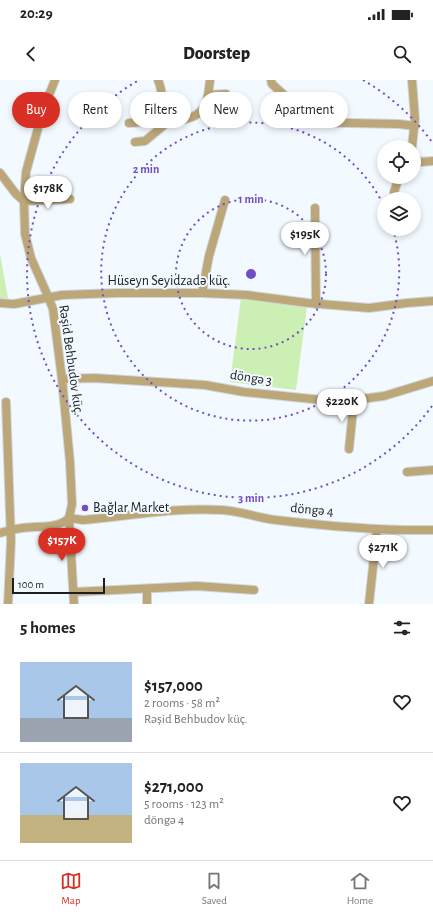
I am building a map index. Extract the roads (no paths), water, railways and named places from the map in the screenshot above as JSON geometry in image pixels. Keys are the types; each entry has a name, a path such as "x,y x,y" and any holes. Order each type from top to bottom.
{"street":[{"name":"Rəşid Behbudov küç.","path":"55,80 43,110 28,161 24,200 26,242 31,258 49,298 54,319 62,379 72,491 72,509 69,518 74,604"},
{"path":"158,80 162,92"},
{"path":"209,92 210,80"},
{"path":"271,80 274,87 283,94 297,121 299,122 399,124 415,126"},
{"path":"412,80 415,126 413,140"},
{"path":"135,142 145,141 161,128"},
{"path":"421,162 433,160"},
{"path":"0,173 16,194 24,200 70,199"},
{"path":"394,192 397,184"},
{"path":"202,293 209,256 225,200"},
{"path":"315,208 316,304"},
{"name":"Hüseyn Seyidzadə küç.","path":"0,303 14,304 62,296 117,293 202,293 247,295 316,304 369,308 433,301"},
{"name":"döngə 3","path":"62,379 94,378 205,385 301,399 354,400 384,396 433,381"},
{"path":"349,449 354,400"},
{"path":"6,402 11,530 8,604"},
{"path":"408,472 433,470"},
{"name":"döngə 4","path":"69,518 83,520 188,509 208,509 225,510 276,520 377,529 433,530"},
{"path":"0,533 66,522 69,518"},
{"path":"369,604 377,529"},
{"path":"74,592 205,586 254,590"},
{"path":"147,589 147,604"}],"place":[{"name":"Bağlar Market","path":"85,508"}]}
